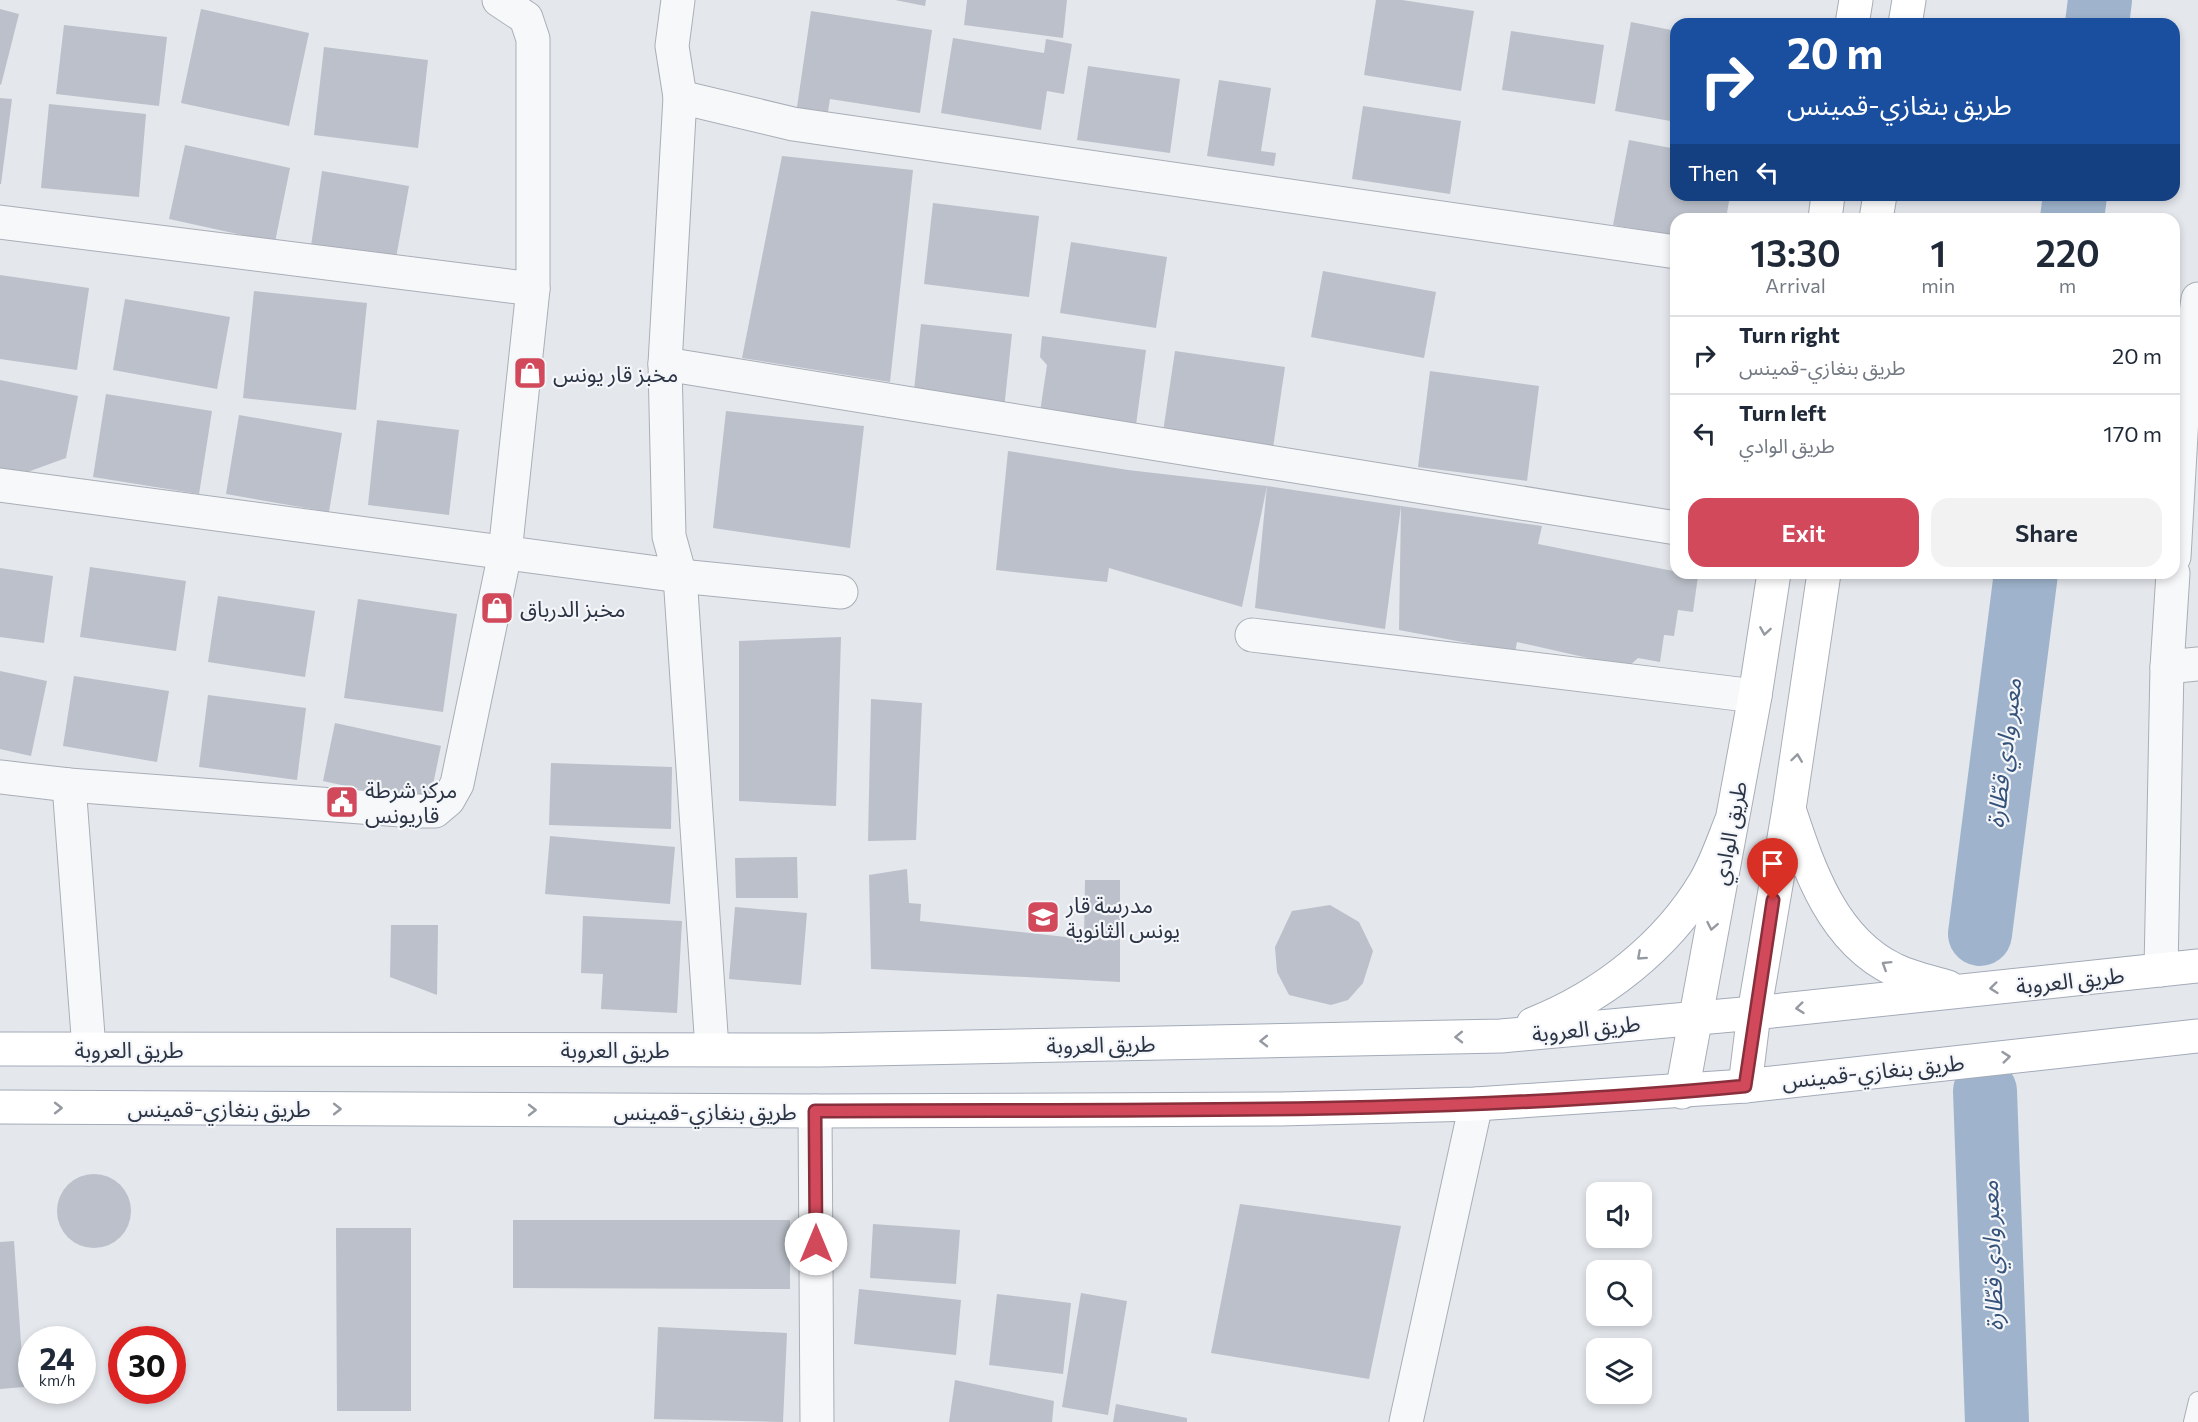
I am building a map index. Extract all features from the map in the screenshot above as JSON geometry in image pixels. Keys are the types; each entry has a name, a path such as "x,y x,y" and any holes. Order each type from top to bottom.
{"main road":[{"path":"1853,18 1856,0"},
{"path":"1906,18 1909,0"},
{"name":"طريق الوادي","path":"1682,1092 1755,696 1773,579"},
{"path":"1745,1086 1754,1013 1789,809 1823,579"},
{"path":"1789,809 1811,875 1847,931 1870,955 1896,971 1961,991"},
{"path":"1502,1036 1563,1012 1618,978 1666,934 1705,882 1731,822"},
{"name":"طريق العروبة","path":"0,1049 820,1050 1502,1036 1754,1013 2198,966"},
{"name":"طريق بنغازي-قمينس","path":"0,1107 815,1111 1280,1109 1476,1104 1682,1092 2198,1036"}],"street":[{"path":"0,777 69,785 435,811 448,800 457,784 505,553 533,289 533,39 526,18 499,0"},
{"path":"678,0 672,46 680,97 665,364 669,536 680,576 712,1049"},
{"path":"680,97 793,124 1670,251"},
{"path":"0,222 533,289"},
{"path":"2180,452 2182,417 2198,299"},
{"path":"665,364 1670,527"},
{"path":"0,485 680,576 841,592"},
{"path":"2162,970 2182,665 2174,579"},
{"path":"1252,635 1755,696"},
{"path":"69,785 89,1049"},
{"path":"1406,1422 1476,1104"},
{"path":"815,1111 817,1422"}],"lane":[{"path":"2193,1422 2198,1401"}],"building":[{"path":"895,0 926,0 925,6"},
{"path":"967,0 1067,0 1063,38 964,25"},
{"path":"1376,0 1402,0 1474,11 1461,91 1364,75"},
{"path":"0,9 19,14 1,85 0,84"},
{"path":"201,9 309,33 289,126 181,103"},
{"path":"811,11 932,30 920,113 830,99 827,118 796,114"},
{"path":"1631,22 1670,30 1670,121 1615,111"},
{"path":"64,25 167,37 159,106 56,94"},
{"path":"1511,31 1604,45 1595,104 1502,90"},
{"path":"953,38 1044,53 1046,39 1072,44 1064,94 1047,91 1041,130 941,113"},
{"path":"324,47 428,60 418,148 314,135"},
{"path":"1088,66 1180,79 1170,153 1077,140"},
{"path":"1219,80 1271,88 1261,151 1276,153 1274,166 1207,156"},
{"path":"0,98 12,99 1,184 0,184"},
{"path":"49,104 146,114 139,197 41,188"},
{"path":"1363,106 1461,121 1450,194 1352,179"},
{"path":"1629,140 1670,148 1670,201 1729,201 1727,213 1670,213 1670,235 1613,225"},
{"path":"185,145 290,168 275,242 169,219"},
{"path":"782,156 913,170 890,382 742,358"},
{"path":"322,171 409,186 396,258 311,246"},
{"path":"933,203 1039,216 1029,297 924,284"},
{"path":"1071,242 1167,257 1156,328 1060,313"},
{"path":"1323,271 1436,292 1424,358 1311,337"},
{"path":"0,275 89,288 77,370 0,359"},
{"path":"254,291 367,303 356,410 243,398"},
{"path":"125,299 230,317 217,389 113,370"},
{"path":"921,324 1012,334 1004,409 913,400"},
{"path":"1042,336 1146,350 1136,425 1040,412 1047,365 1040,357"},
{"path":"1175,351 1285,367 1273,448 1163,432"},
{"path":"1430,371 1539,386 1527,481 1418,467"},
{"path":"0,380 78,396 66,458 22,474 0,469"},
{"path":"106,394 212,411 199,494 93,477"},
{"path":"726,411 864,426 850,548 713,528"},
{"path":"239,415 342,433 329,512 226,494"},
{"path":"377,420 459,430 449,515 368,505"},
{"path":"1008,451 1128,470 1267,486 1242,607 1109,568 1107,582 996,570"},
{"path":"1267,486 1401,506 1385,629 1255,608"},
{"path":"1401,506 1542,526 1538,544 1670,570 1670,579 1698,579 1693,612 1678,610 1674,636 1664,635 1660,662 1638,658 1628,667 1517,642 1515,652 1399,630"},
{"path":"90,567 186,581 176,651 80,637"},
{"path":"0,568 53,576 44,643 0,637"},
{"path":"218,596 315,611 305,677 208,662"},
{"path":"358,599 457,614 443,712 344,698"},
{"path":"841,637 836,806 739,801 739,641"},
{"path":"0,671 47,681 31,756 0,749"},
{"path":"74,676 169,691 157,762 63,746"},
{"path":"208,695 306,708 297,780 199,767"},
{"path":"871,699 922,703 916,840 868,841"},
{"path":"335,723 441,746 429,804 323,781"},
{"path":"551,763 672,767 671,829 549,825"},
{"path":"550,836 675,847 670,904 545,894"},
{"path":"797,857 798,898 736,898 735,858"},
{"path":"907,869 909,903 921,904 920,921 1084,939 1085,880 1120,880 1120,982 871,969 869,875"},
{"path":"1330,905 1359,922 1373,951 1363,983 1348,1000 1331,1005 1289,995 1277,972 1275,947 1292,911"},
{"path":"735,907 807,913 801,985 729,979"},
{"path":"583,916 682,921 677,1013 601,1009 603,974 581,973"},
{"path":"391,925 438,925 437,995 390,977"},
{"path":"94,1174 108,1177 120,1185 128,1197 131,1211 128,1225 120,1237 108,1245 94,1248 80,1245 68,1237 60,1225 57,1211 60,1197 68,1185 80,1177"},
{"path":"1240,1204 1401,1226 1369,1379 1211,1353"},
{"path":"513,1220 790,1220 790,1289 513,1288"},
{"path":"873,1224 960,1230 956,1284 870,1278"},
{"path":"336,1228 411,1228 411,1411 337,1411"},
{"path":"14,1241 20,1326 18,1326 18,1388 0,1389 0,1242"},
{"path":"859,1289 961,1300 956,1355 854,1344"},
{"path":"1081,1293 1127,1301 1108,1415 1062,1407"},
{"path":"997,1294 1071,1303 1063,1374 989,1365"},
{"path":"658,1327 787,1333 783,1422 654,1419"},
{"path":"955,1380 1054,1401 1052,1422 949,1422"},
{"path":"1116,1404 1187,1418 1187,1422 1113,1422"}],"waterway":[{"name":"معبر وادي قطّارة","path":"2098,18 2100,0"},
{"name":"معبر وادي قطّارة","path":"2073,213 2074,201"},
{"name":"معبر وادي قطّارة","path":"1980,934 2025,579"},
{"name":"معبر وادي قطّارة","path":"1985,1091 1997,1422"}],"place":[{"name":"مخبز قار يونس","path":"530,373"},
{"name":"مخبز الدرباق","path":"497,608"},
{"name":"مركز شرطة قاريونس","path":"342,802"},
{"name":"مدرسة قار يونس الثانوية","path":"1043,917"}],"route":[{"path":"816,1244 815,1111 1302,1109 1476,1104 1745,1086 1754,1013 1773,900"}]}
